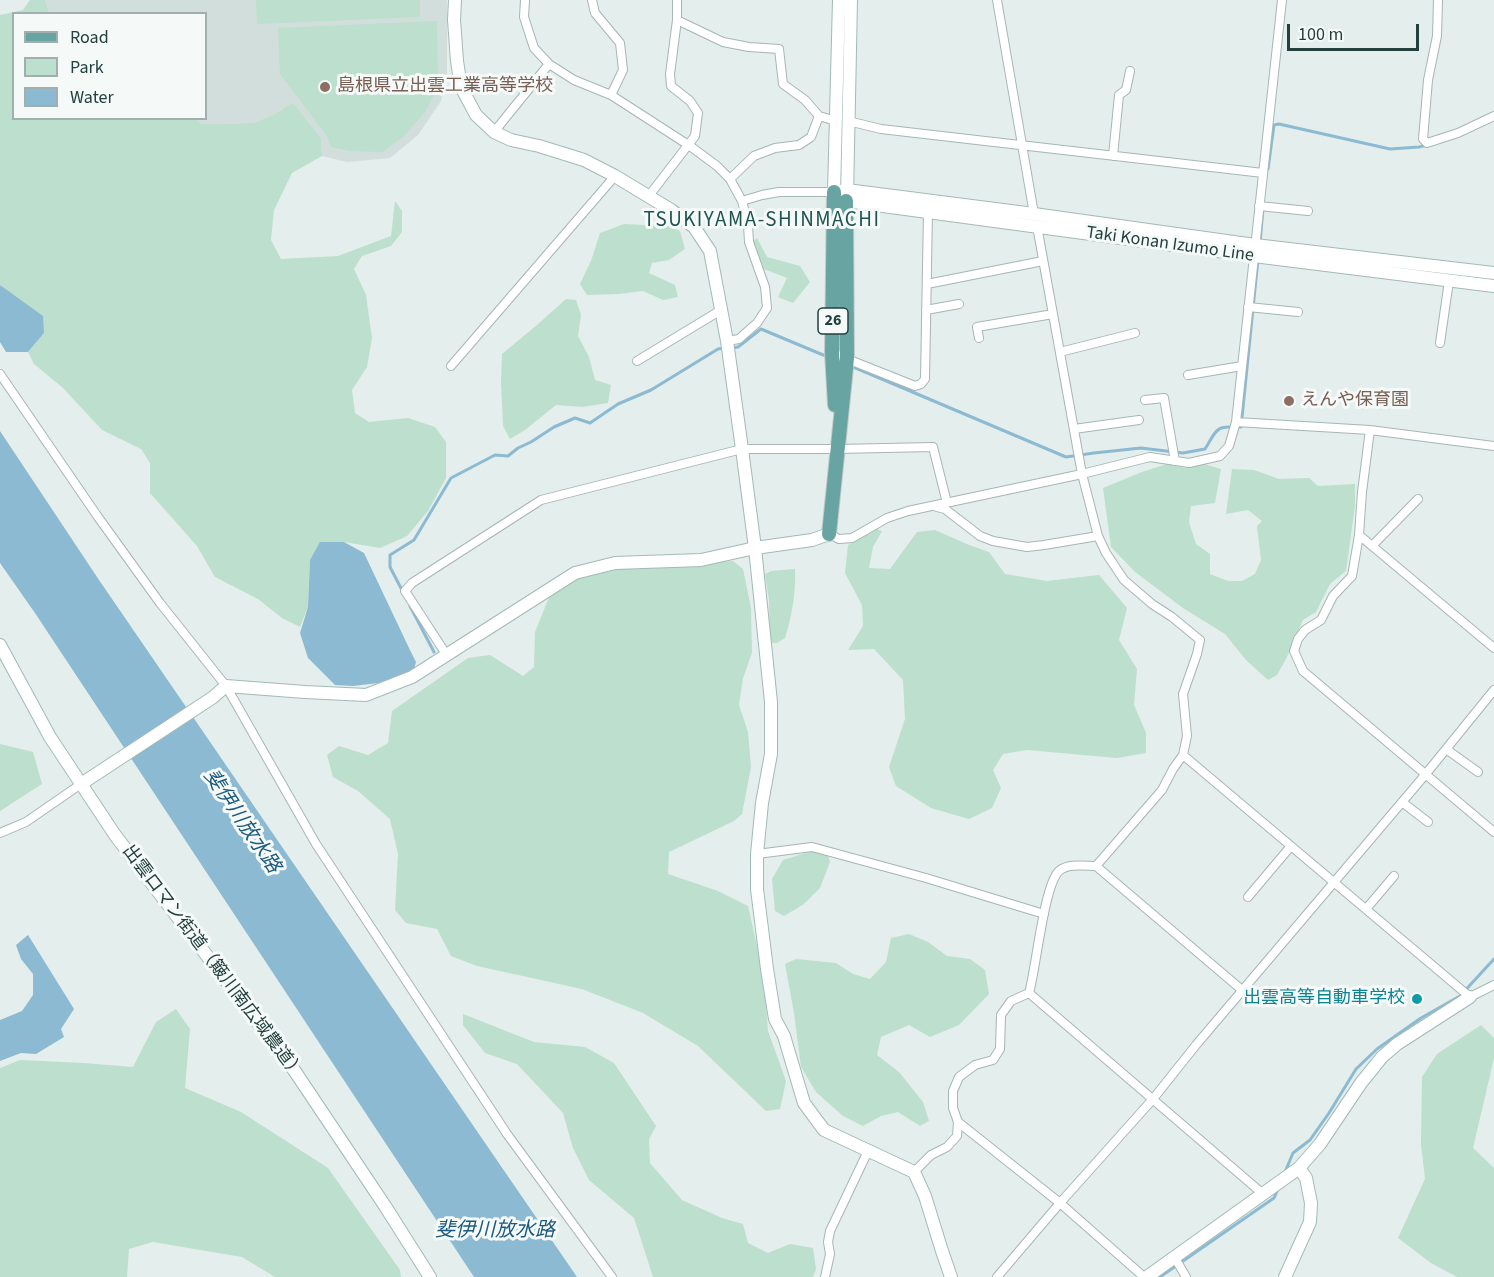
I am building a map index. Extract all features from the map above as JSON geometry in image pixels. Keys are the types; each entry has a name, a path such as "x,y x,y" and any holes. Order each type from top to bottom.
{"main road":[{"name":"26","path":"837,449 832,353 843,194"},
{"name":"26","path":"829,534 847,358 843,194"}],"street":[{"path":"455,0 454,20 461,87 476,115 494,132 512,140 584,160 615,176 679,215 694,227 710,251 727,341 756,548 771,702 771,754 762,803 757,854 758,889 767,969 776,1019 784,1036 804,1103 824,1130 914,1172 925,1196 951,1277"},
{"path":"525,0 524,17 534,48 549,64 574,80 611,95 690,146 730,179 742,201 748,225 749,242 765,287 767,308 757,323 739,339 727,341"},
{"path":"592,0 595,13 620,43 623,70 611,95"},
{"path":"648,197 690,146 695,136 698,112 690,101 671,86 670,74 678,20 677,0"},
{"path":"742,201 779,192 843,194 839,0"},
{"path":"842,121 851,0"},
{"path":"997,0 1082,474 1098,536 1124,580 1200,640 1183,694 1187,736 1183,755 1162,790 1096,866"},
{"path":"0,833 26,822 212,698 226,686 366,695 412,677 575,573 615,563 701,560 756,548 812,540 829,534 839,538 852,538 886,518 908,511 1150,457 1189,463 1220,456 1230,446 1236,422 1282,0"},
{"path":"1438,0 1437,36 1428,80 1423,139 1427,143 1458,133 1494,116"},
{"path":"678,20 723,42 779,49 783,84 805,100 819,116 881,129 1263,173"},
{"path":"494,132 549,64"},
{"path":"1113,156 1119,95 1126,90 1130,71"},
{"path":"730,179 754,156 775,148 799,145 811,137 819,116"},
{"path":"451,366 615,176"},
{"name":"Taki Konan Izumo Line","path":"843,194 928,212 1036,220"},
{"name":"Taki Konan Izumo Line","path":"843,194 1494,286"},
{"path":"1259,206 1308,211"},
{"path":"832,353 915,386 921,384 925,379 928,212"},
{"name":"Taki Konan Izumo Line","path":"1254,251 1494,273"},
{"path":"927,284 1043,261"},
{"path":"1440,344 1449,281"},
{"path":"926,310 959,304"},
{"path":"1248,307 1298,312"},
{"path":"637,361 721,310"},
{"path":"979,338 977,327 1053,314"},
{"path":"1060,352 1135,333"},
{"path":"1188,375 1242,366"},
{"path":"0,374 98,518 160,603 226,686 316,844 507,1134 612,1277"},
{"path":"1145,400 1164,398 1175,461"},
{"path":"1074,429 1139,420"},
{"path":"1236,422 1370,430 1494,446"},
{"path":"1370,430 1359,535 1352,576 1333,596 1321,620 1305,630 1298,639 1294,651 1303,671 1494,832"},
{"path":"446,654 405,591 412,583 541,500 742,449 933,447 947,503"},
{"path":"1372,546 1418,499"},
{"path":"933,506 945,509 980,536 993,541 1027,547 1098,536"},
{"path":"1359,535 1494,648"},
{"name":"出雲ロマン街道（簸川南広域農道）","path":"0,645 50,737 115,835 294,1070 430,1277"},
{"path":"997,1277 1153,1100 1196,1045 1425,775 1494,690"},
{"path":"1446,749 1478,772"},
{"path":"1183,755 1470,997"},
{"path":"1402,802 1428,822"},
{"path":"1248,897 1291,846"},
{"path":"757,854 812,847 926,878 1044,914"},
{"path":"914,1172 931,1155 947,1147 957,1136 958,1122 953,1108 954,1091 959,1077 975,1065 993,1060 1000,1049 1001,1015 1011,1001 1029,993 1034,978 1050,889 1059,871 1068,867 1096,866 1242,990"},
{"path":"1366,909 1394,876"},
{"path":"958,1122 1060,1203 1146,1277 1299,1168 1320,1144 1361,1083 1382,1057 1397,1044 1470,997 1494,985"},
{"path":"1029,993 1263,1194"},
{"path":"825,1277 830,1254 828,1242 830,1231 868,1151"},
{"path":"1285,1277 1310,1222 1311,1203 1306,1178 1299,1168"},
{"path":"1175,1258 1186,1277"}],"shaded area":[{"name":"島根県立出雲工業高等学校","path":"45,0 447,0 447,73 441,101 418,135 390,158 347,162 322,156 321,138 293,104 253,123 201,124 196,120 207,120 207,12 48,12"}],"green space":[{"path":"30,0 45,0 49,12 14,12 23,10"},
{"path":"256,0 420,0 420,17 257,24"},
{"path":"12,12 12,120 197,120 201,124 253,123 293,103 321,138 322,156 292,173 274,210 271,240 281,259 338,256 391,236 395,201 402,211 402,232 391,246 362,256 354,269 366,295 372,338 367,367 352,390 355,413 369,422 408,418 435,427 446,442 446,478 428,511 407,536 380,548 344,542 310,560 308,607 300,627 282,618 258,599 215,577 197,546 150,493 150,463 141,449 102,430 63,388 34,364 28,352 44,333 0,285 0,15"},
{"path":"437,21 438,88 425,112 404,136 382,152 350,151 331,147 327,136 280,74 278,28"},
{"path":"624,224 665,224 680,231 685,249 669,260 652,263 649,273 675,285 678,297 663,300 643,291 587,295 580,284 591,261 600,233"},
{"path":"757,238 767,257 800,266 810,282 793,303 778,297 787,278 764,269 753,241"},
{"path":"566,299 576,300 581,315 578,336 589,357 595,380 611,385 608,403 582,407 556,405 510,439 503,426 502,354"},
{"path":"1167,464 1186,468 1204,464 1221,469 1215,503 1191,506 1189,522 1196,544 1210,554 1210,574 1228,581 1242,581 1255,574 1261,560 1257,526 1262,521 1248,510 1226,514 1232,469 1254,470 1279,479 1309,478 1318,486 1355,484 1355,506 1346,571 1330,584 1316,612 1303,620 1277,675 1268,680 1246,660 1225,634 1183,608 1135,572 1111,547 1103,488"},
{"path":"877,529 882,531 873,547 869,568 890,569 917,532 935,530 989,552 1005,574 1047,581 1099,575 1127,608 1119,640 1137,669 1134,705 1146,733 1146,753 1117,758 1027,750 1003,754 993,770 1001,788 992,808 969,819 931,808 896,786 889,767 905,719 903,680 874,649 848,650 863,626 862,605 845,573 848,545"},
{"path":"733,561 743,569 751,608 752,653 743,678 739,705 748,732 751,767 742,814 734,821 669,852 668,874 718,891 748,906 764,977 768,1031 786,1081 780,1109 766,1111 698,1046 643,1013 582,989 477,966 451,956 437,929 406,923 395,910 398,854 390,819 358,791 333,777 327,755 339,746 368,755 388,743 392,711 468,658 490,655 523,676 534,667 535,632 550,595 576,576 648,565"},
{"path":"795,569 793,604 785,638 777,643 770,643 769,600 765,574 771,571"},
{"path":"0,744 33,752 42,784 0,811"},
{"path":"812,851 827,853 830,862 820,888 804,904 784,916 775,911 772,879 783,860"},
{"path":"909,934 928,942 947,956 970,959 985,970 989,994 959,1025 930,1037 909,1025 881,1037 877,1055 899,1072 923,1102 929,1121 920,1126 898,1112 881,1116 863,1126 843,1116 816,1092 801,1067 785,964 796,959 836,963 853,974 870,979 886,962 891,938"},
{"path":"176,1009 190,1029 185,1088 241,1112 328,1168 400,1270 401,1277 275,1277 242,1257 153,1242 129,1249 127,1277 0,1277 0,1068 20,1060 133,1067 156,1022"},
{"path":"463,1014 534,1042 585,1047 614,1063 656,1126 649,1139 650,1163 682,1200 722,1218 743,1224 748,1243 768,1253 790,1244 813,1248 816,1269 813,1277 653,1277 634,1218 589,1180 573,1148 563,1113 517,1064 485,1053 463,1025"},
{"path":"1481,1025 1494,1038 1494,1058 1473,1148 1494,1168 1494,1277 1457,1277 1431,1263 1398,1238 1425,1179 1421,1144 1422,1077 1437,1054"}],"water":[{"path":"0,285 43,316 44,333 28,352 6,352 0,342"},
{"name":"斐伊川放水路","path":"0,431 99,580 577,1277 474,1277 0,563"},
{"path":"320,542 344,542 364,553 416,662 414,669 387,682 353,686 335,685 308,658 300,633 308,607 310,560"},
{"path":"28,935 74,1009 61,1029 64,1037 36,1054 21,1053 0,1061 0,1020 22,1011 33,995 33,974 21,959 16,945"}],"waterway":[{"path":"1268,169 1274,125 1279,124 1390,149 1427,145"},
{"path":"1260,244 1263,208"},
{"path":"851,366 1066,457 1141,448 1183,453 1205,449 1218,430 1226,427 1241,427 1258,259"},
{"path":"732,348 738,347 761,329 828,357"},
{"path":"403,592 390,567 390,555 414,540 451,478 495,455 508,456 554,427 575,418 590,423 618,404 651,390 718,349 725,348"},
{"path":"410,606 434,652"},
{"path":"1285,1172 1293,1153 1310,1140 1356,1069 1377,1049 1421,1018 1460,996 1494,959"},
{"path":"1160,1277 1274,1198 1278,1189"}],"place":[{"name":"島根県立出雲工業高等学校","path":"325,87"},
{"name":"えんや保育園","path":"1289,401"},
{"name":"出雲高等自動車学校","path":"1417,999"}],"district":[{"name":"TSUKIYAMA-SHINMACHI","path":"762,221"}]}
